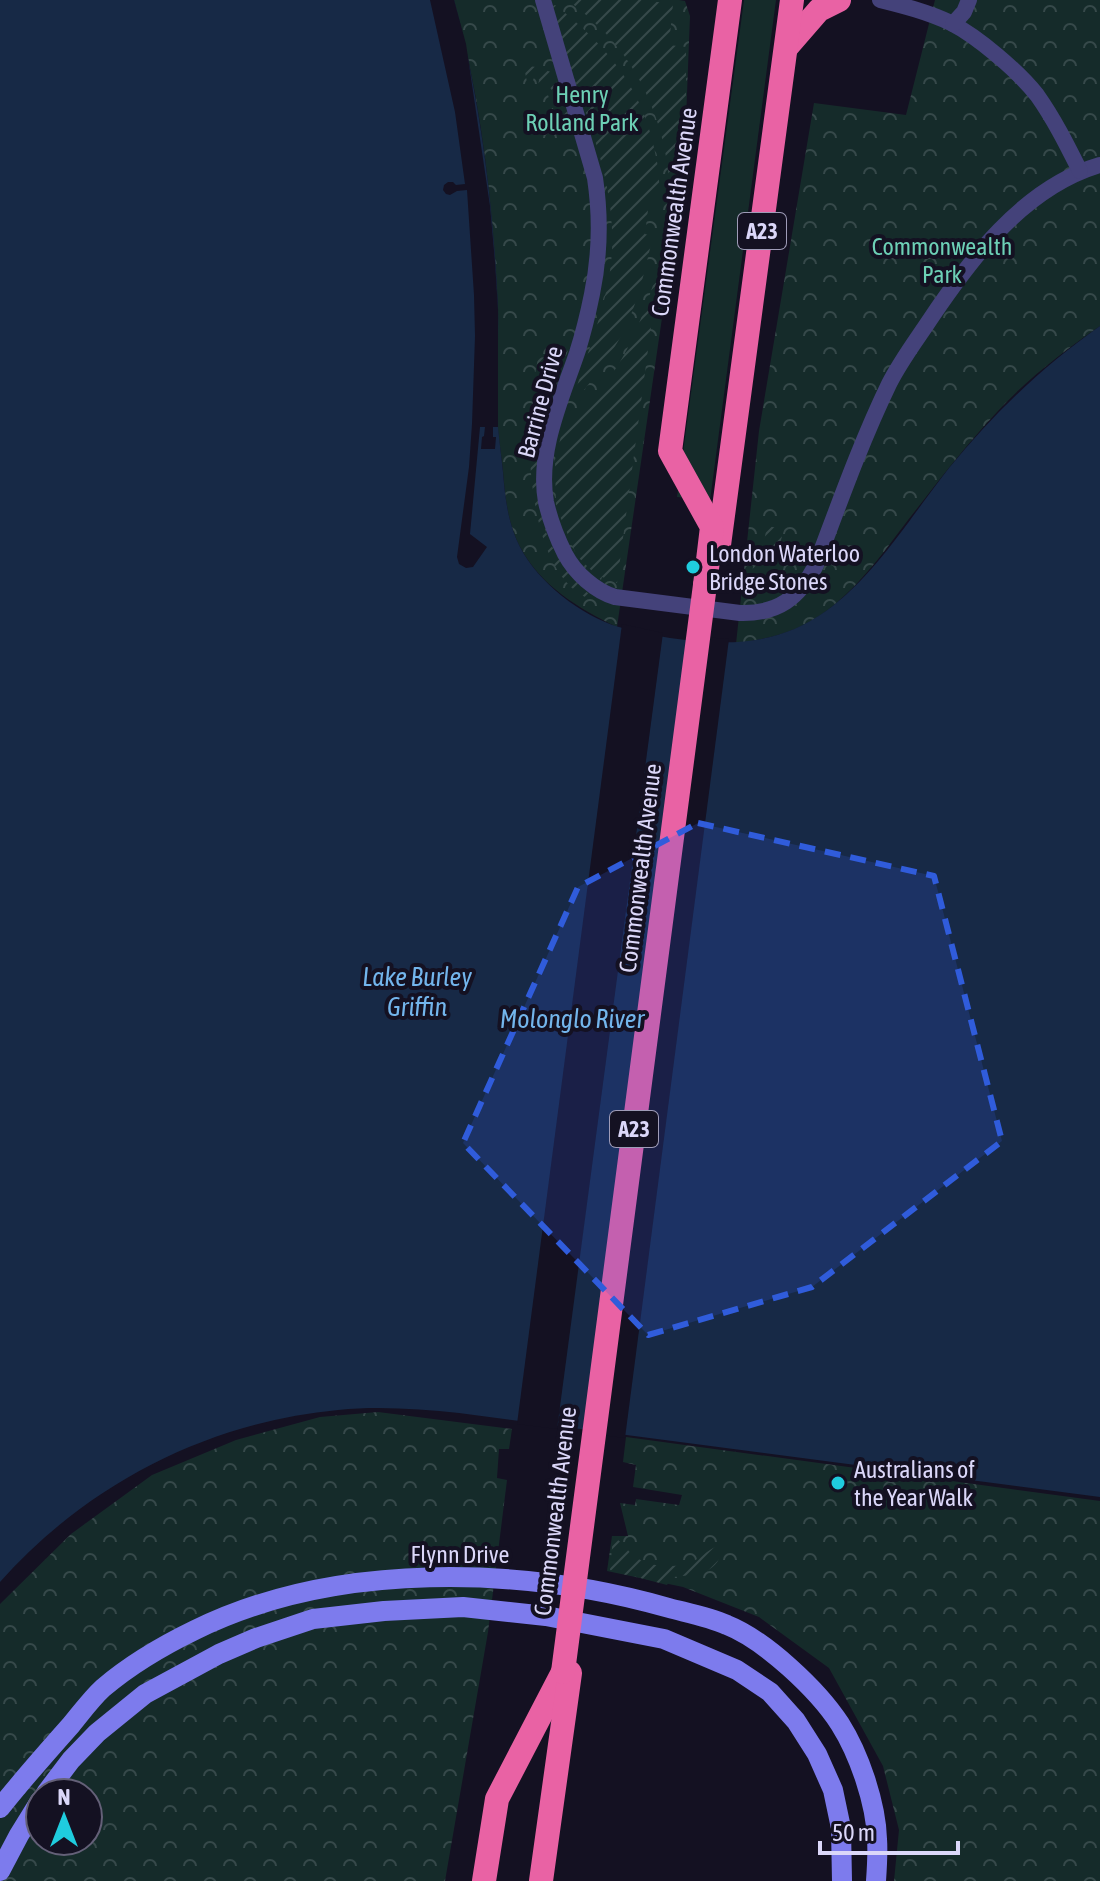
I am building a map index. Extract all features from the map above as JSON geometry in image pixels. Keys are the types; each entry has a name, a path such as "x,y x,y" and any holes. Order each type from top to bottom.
{"highway":[{"path":"711,0 725,41"},
{"name":"Commonwealth Avenue","path":"484,1881 497,1799 566,1673 598,1468 709,585 712,527 670,451 730,0"},
{"name":"Commonwealth Avenue","path":"541,1881 709,585 732,461 792,0"},
{"path":"786,48 819,10 839,0"}],"main road":[{"name":"Flynn Drive","path":"0,1808 101,1690 140,1660 229,1614 275,1599 329,1587 400,1579 473,1577 550,1583 632,1597 729,1625 793,1671 840,1724 858,1759 877,1836 876,1881"},
{"path":"58,1777 97,1733 145,1694 219,1654 313,1619 463,1607 546,1616 664,1639 737,1670 770,1692 796,1721 817,1754 833,1790 841,1828 842,1881"},
{"path":"0,1871 24,1827"}],"street":[{"name":"Barrine Drive","path":"543,0 595,178 600,232 598,262 582,337 548,444 546,501 556,536 570,562 588,581 615,597 757,613 770,610 795,596 816,565 890,382 944,299 1005,223 1033,199 1080,171 1100,165"},
{"path":"880,0 953,24 998,57 1035,94 1061,133 1080,171"},
{"path":"953,24 964,12 969,0"}],"highlighted area":[{"path":"698,823 934,876 1002,1141 812,1287 648,1335 463,1143 578,887"}],"green space":[{"name":"Henry Rolland Park","path":"454,0 679,0 685,1 690,16 685,145 679,201 617,627 575,604 539,573 520,547 510,520 497,416 498,307 489,191 472,75"},
{"path":"566,0 642,0 673,4 669,45 686,47 686,98 678,198 670,196 665,149 640,80 612,40"},
{"path":"744,0 776,0 710,501 677,497"},
{"name":"Commonwealth Park","path":"935,0 1100,0 1100,326 1046,366 997,412 951,465 872,567 844,596 813,620 795,629 736,644 759,431 814,103 906,115"},
{"path":"555,5 607,53 633,90 650,133 658,166 660,195 650,194 645,234 653,236 628,322 611,353 575,402 573,399 605,297 612,236 600,156 562,42"},
{"path":"521,65 554,73 570,119 549,120 555,103 550,101 548,95 553,92 549,86 543,90 538,86 539,80 534,78 532,82 527,82"},
{"path":"659,267 617,583 602,577 601,580 577,556 556,507 555,460 564,424 572,420 601,388 626,352"},
{"path":"570,344 554,394 545,402 530,401 538,358 553,356"},
{"path":"529,411 545,412 546,416 540,441 538,490 547,535 557,556 590,595 585,597 567,583 554,564 544,540 532,486"},
{"path":"767,526 784,529 780,544 771,565 752,576 754,557 761,557"},
{"path":"378,1412 512,1429 509,1449 499,1449 497,1478 507,1480 488,1632 445,1881 0,1881 0,1604 71,1534 152,1475 236,1440 320,1417"},
{"path":"626,1437 1100,1501 1100,1881 894,1881 899,1830 883,1766 829,1668 759,1617 683,1587 607,1571 612,1536 628,1536 620,1503 635,1505 636,1499 679,1505 682,1495 633,1487 636,1465 623,1462"},
{"path":"613,1537 637,1558 660,1566 692,1562 721,1545 720,1555 706,1571 672,1577 667,1585 610,1570"}],"water":[{"name":"Lake Burley Griffin","path":"0,0 454,0 471,75 489,192 498,309 497,420 510,520 520,547 549,585 590,615 619,627 670,638 731,642 770,637 808,623 844,596 877,563 949,468 1001,410 1059,357 1100,326 1100,1497 459,1413 399,1408 338,1410 243,1428 153,1464 71,1515 0,1582"}],"pier":[{"path":"430,0 454,0 466,44 490,206 495,262 498,427 493,427 495,449 481,449 485,427 480,427 470,534 487,547 473,567 466,568 459,564 457,557 472,424 474,295 467,190 450,195 443,190 448,182 465,184 455,112"},
{"path":"622,624 663,633 557,1429 517,1424"},
{"path":"691,636 729,639 625,1438 585,1433"}],"place":[{"name":"London Waterloo Bridge Stones","path":"693,567"},
{"name":"Australians of the Year Walk","path":"838,1483"}],"water label":[{"name":"Molonglo River","path":"572,1019"}]}
